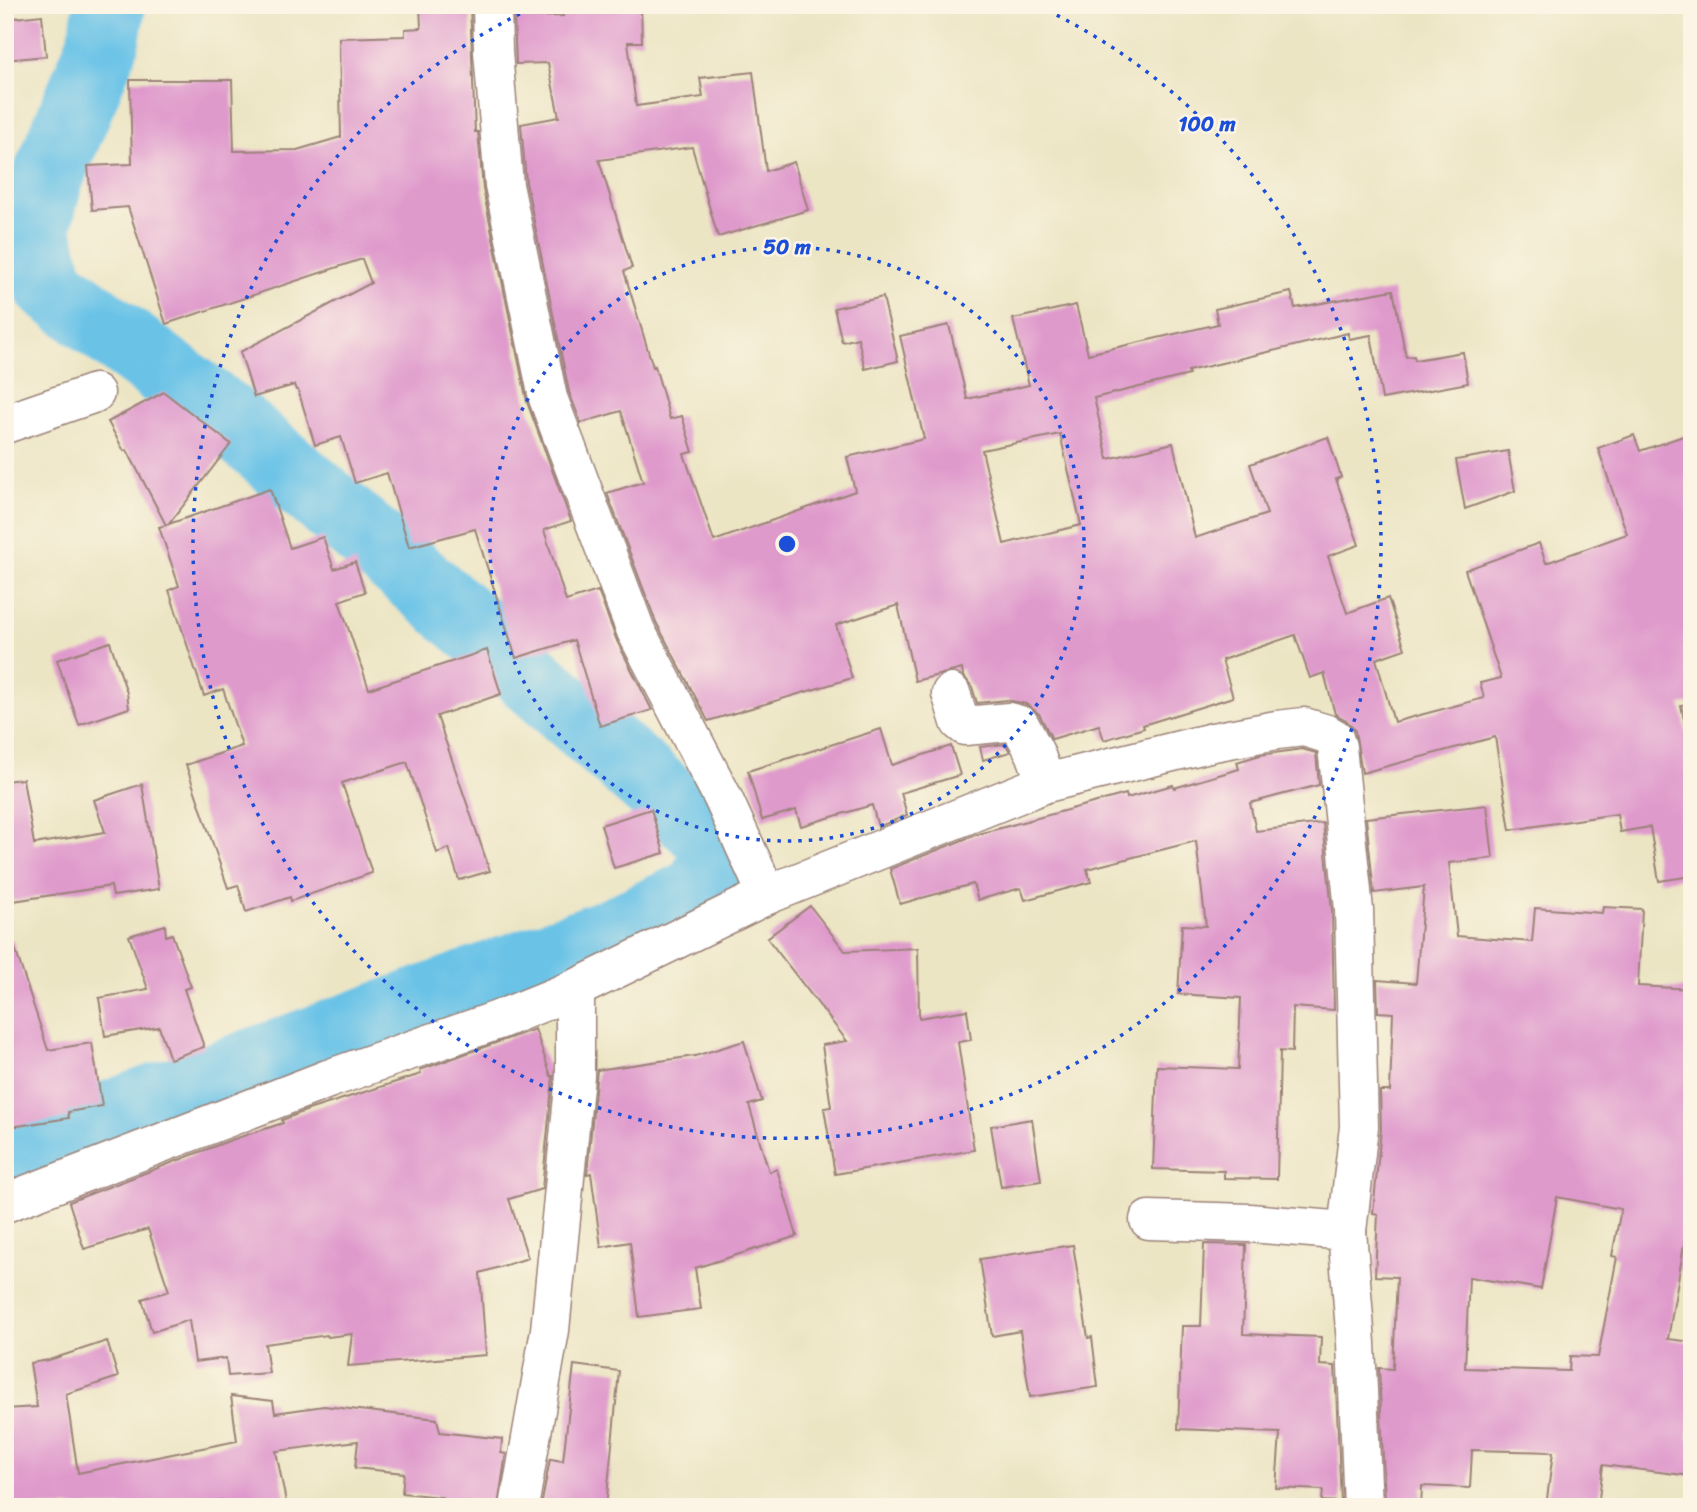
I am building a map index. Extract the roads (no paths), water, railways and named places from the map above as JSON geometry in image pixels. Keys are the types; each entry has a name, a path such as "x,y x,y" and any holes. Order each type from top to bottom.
{"street":[{"path":"492,5 493,52 504,185 548,398 636,631 722,796 767,895"},
{"path":"5,424 96,393"},
{"path":"951,693 960,722 965,726 1009,722 1020,725 1035,753 1046,783"},
{"path":"5,1203 328,1079 498,1020 575,989 767,895 1046,783 1213,741 1304,727 1334,738 1337,747 1354,911 1359,1127 1347,1231 1356,1343 1363,1507"},
{"path":"519,1507 551,1330 575,1076 575,989"},
{"path":"1149,1220 1250,1223 1347,1231"}],"waterway":[{"path":"5,1147 46,1140 618,931 699,892 723,848 477,630 226,417 50,286 35,228 47,180 103,44 110,5"}]}
